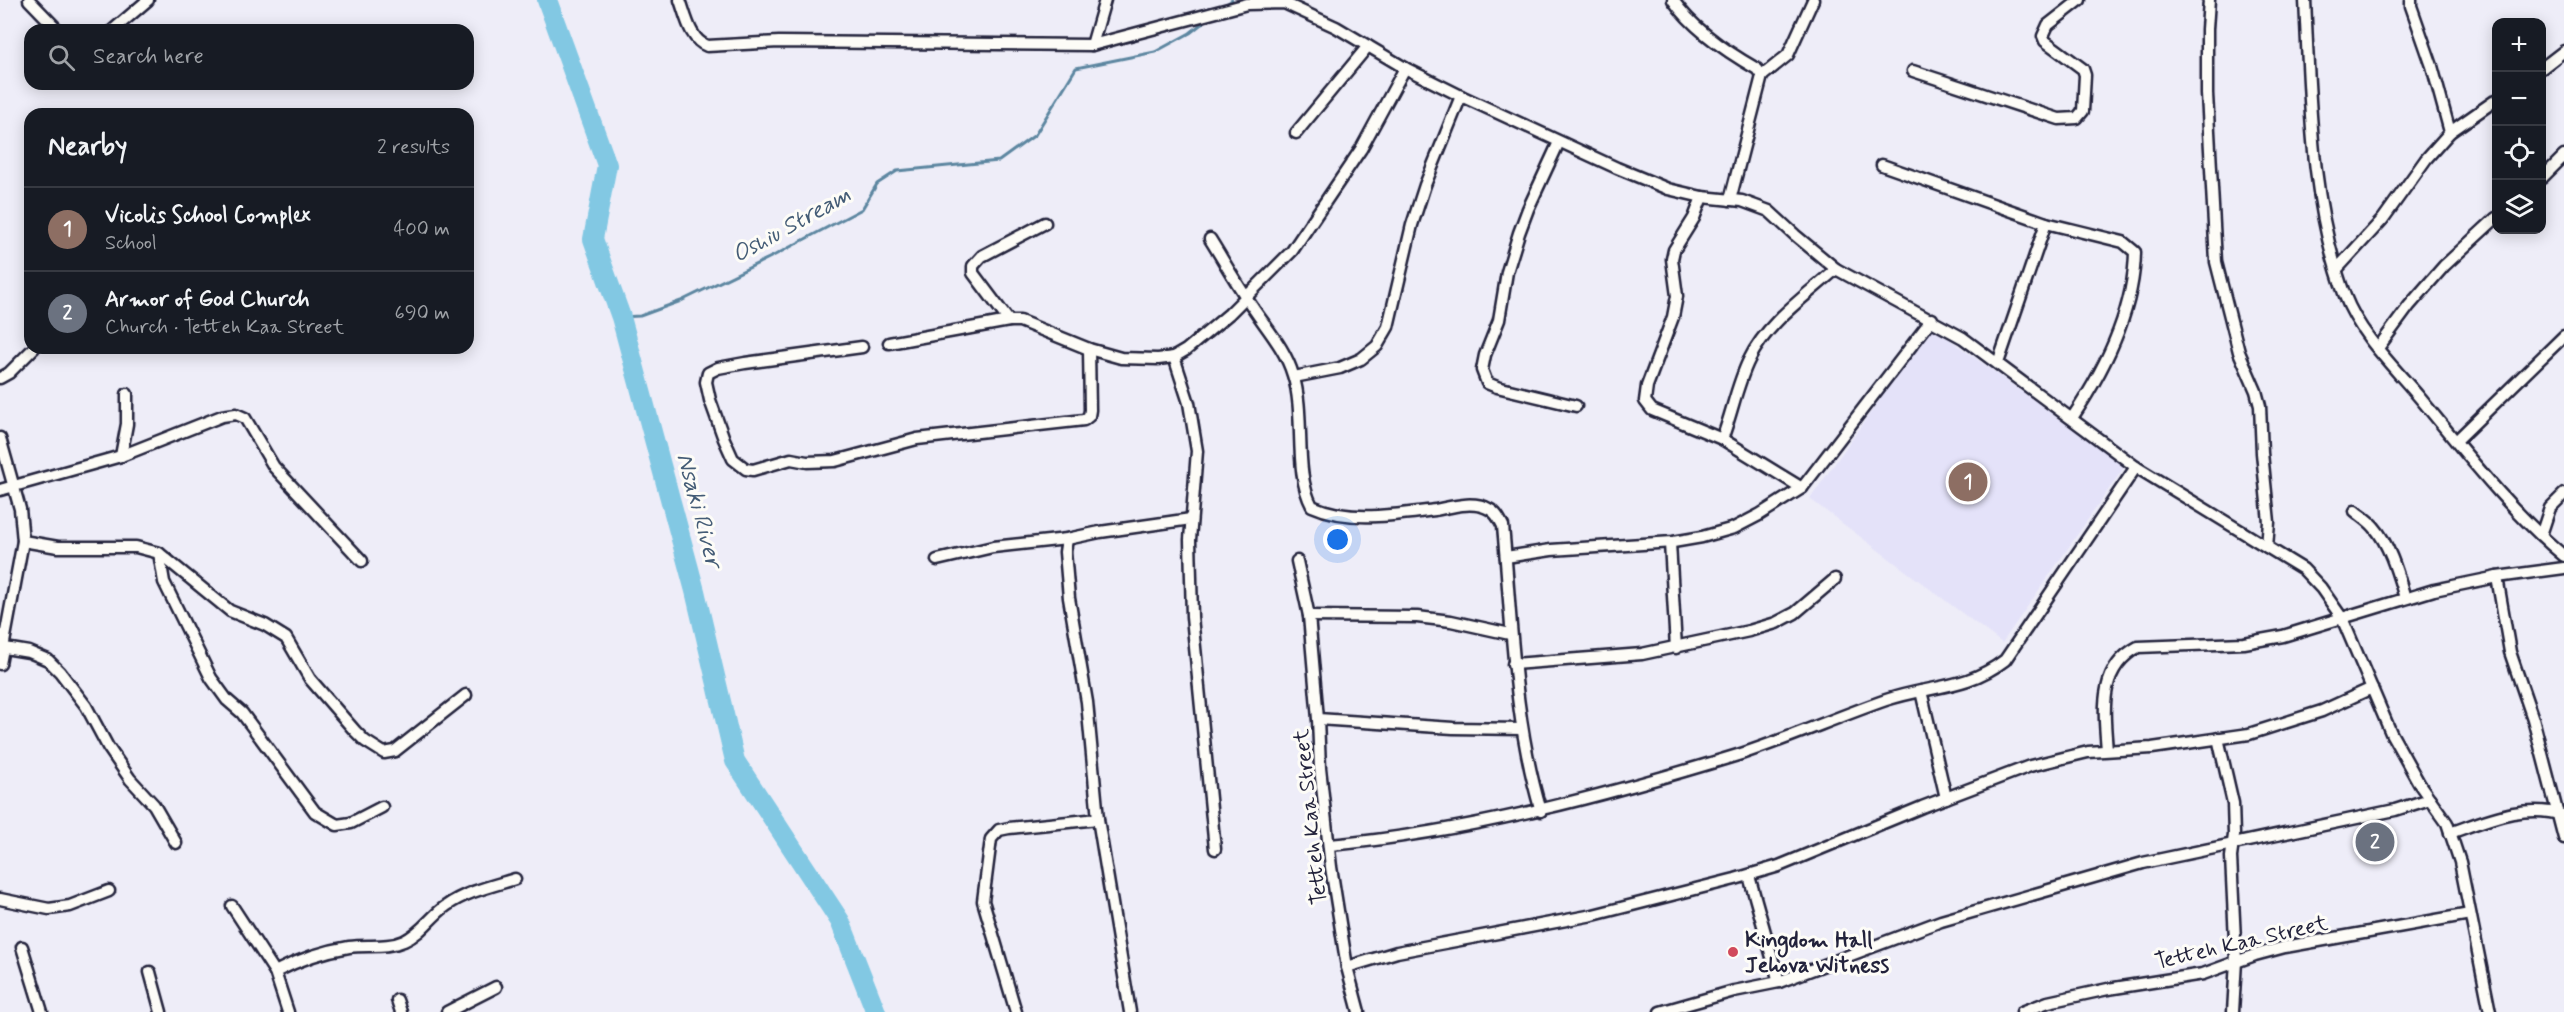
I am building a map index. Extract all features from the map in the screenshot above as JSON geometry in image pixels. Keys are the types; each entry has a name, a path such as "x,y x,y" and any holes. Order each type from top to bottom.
{"street":[{"path":"29,0 52,24"},
{"path":"120,24 148,0"},
{"path":"680,0 694,35 701,44 707,46 779,42 1092,45 1247,4 1284,3 1336,27 1405,68 1461,96 1668,189 1702,197 1757,204 1769,211 1836,269 1932,319 1998,363 2136,467 2303,569 2321,588 2342,618 2391,733 2447,824 2460,862 2490,1012"},
{"path":"1092,45 1105,0"},
{"path":"1673,0 1689,19 1713,40 1757,69 1762,76"},
{"path":"1730,200 1762,76 1788,55 1813,0"},
{"path":"1913,71 2059,119 2077,118 2083,111 2085,75 2083,69 2045,41 2043,36 2048,24 2080,0"},
{"path":"2209,0 2207,94 2216,262 2236,342 2260,406 2269,522 2267,547"},
{"path":"2305,0 2311,117 2323,215 2346,299 2378,348 2456,441 2541,535 2564,556"},
{"path":"2411,0 2450,132"},
{"path":"1296,133 1368,46"},
{"path":"2546,64 2564,51"},
{"path":"889,343 1009,321 1020,321 1047,330 1089,350 1121,358 1141,360 1174,357 1205,334 1246,298 1292,251 1361,149 1405,68"},
{"path":"1294,377 1340,368 1361,359 1377,346 1388,327 1412,225 1425,185 1461,96"},
{"path":"2337,270 2383,219 2426,159 2450,132 2492,103"},
{"path":"1559,142 1519,233 1507,272 1499,320 1485,355 1482,370 1487,382 1497,387 1576,406"},
{"path":"2546,173 2564,156"},
{"path":"1882,165 2046,223 2123,242 2135,252 2135,270 2130,299 2110,353 2092,388 2072,418"},
{"path":"1702,197 1699,209 1674,250 1672,259 1677,296 1674,317 1647,386 1645,401 1652,411 1722,439 1802,488"},
{"path":"2378,348 2409,306 2444,266 2492,222"},
{"path":"1009,321 973,273 973,266 982,256 1045,223"},
{"path":"1998,363 2046,223"},
{"path":"1210,239 1246,298 1282,349 1294,377 1298,398 1304,492 1312,506 1335,514 1368,517 1471,505 1489,508 1498,516 1503,526 1510,634 1522,729 1530,777 1541,811"},
{"path":"1722,439 1744,372 1755,349 1785,315 1836,269"},
{"path":"1506,557 1551,550 1670,543 1734,528 1759,515 1802,488 1932,319"},
{"path":"2456,441 2564,336"},
{"path":"862,347 745,363 708,373 706,381 710,400 733,459 746,469 753,470 791,459 807,462 835,461 917,439 1084,420 1089,416 1090,410 1089,350"},
{"path":"0,378 9,373 28,354"},
{"path":"1174,357 1190,403 1197,451 1191,519 1192,617 1215,849"},
{"path":"121,456 126,432 127,394"},
{"path":"0,490 121,456 222,416 236,414 245,418 274,467 362,561"},
{"path":"0,438 20,509 24,541 0,663"},
{"path":"1330,845 1387,840 1541,811 1743,753 1904,694 1967,681 1988,673 2005,660 2136,467"},
{"path":"2541,535 2550,508 2564,494"},
{"path":"2355,512 2374,527 2381,538 2395,568 2405,598"},
{"path":"937,560 993,547 1067,540 1100,532 1191,519"},
{"path":"1067,540 1065,552 1069,598 1087,702 1098,819 1130,1012"},
{"path":"24,541 58,546 136,547 159,553 230,611 264,625 286,638 310,679 365,741 384,753 395,751 466,695"},
{"path":"1670,543 1676,648"},
{"path":"159,553 164,582 211,678 227,700 242,713 315,812 337,825 351,823 382,807"},
{"name":"Tetteh Kaa Street","path":"1297,561 1309,616 1320,768 1331,867 1347,967 1359,1012"},
{"path":"2107,750 2104,699 2108,680 2126,653 2138,647 2244,643 2283,636 2405,598 2497,577 2564,568"},
{"path":"2497,577 2510,652 2533,719 2561,815 2564,838"},
{"path":"1513,664 1622,656 1676,648 1776,623 1807,605 1835,579"},
{"path":"1309,616 1417,617 1450,621 1510,634"},
{"path":"4,648 29,652 48,660 60,672 86,706 108,747 130,779 159,812 176,843"},
{"path":"1347,967 1396,952 1593,915 1749,876 2030,766 2088,752 2152,748 2249,734 2322,711 2372,688"},
{"path":"1921,691 1946,798"},
{"path":"1318,719 1453,728 1522,729"},
{"path":"2218,738 2233,803 2231,857 2236,961 2233,1012"},
{"path":"1660,1012 1779,982 1941,921 2142,863 2395,810 2430,799"},
{"path":"2450,833 2509,814 2540,810 2561,815"},
{"path":"1016,1012 983,902 992,839 999,830 1009,828 1098,819"},
{"path":"1749,876 1779,982"},
{"path":"275,972 304,959 350,946 389,945 404,941 418,932 446,906 464,896 515,879"},
{"path":"0,899 49,909 70,906 109,891"},
{"path":"232,906 275,972 288,1012"},
{"name":"Tetteh Kaa Street","path":"2022,1012 2048,1002 2108,989 2203,974 2236,961 2285,947 2470,914"},
{"path":"22,947 42,1012"},
{"path":"150,972 161,1012"},
{"path":"447,1012 496,987"},
{"path":"397,1000 401,1012"}],"shaded area":[{"path":"1931,326 2125,466 2002,643 1810,499"}],"waterway":[{"name":"Nsaki River","path":"547,0 607,165 593,239 621,317 695,591 735,761 840,921 876,1012"},
{"name":"Oshiu Stream","path":"1224,6 1232,0"},
{"name":"Oshiu Stream","path":"621,317 640,316 681,301 862,209 877,184 897,171 999,161 1035,135 1076,68 1155,52 1190,33 1209,18"}],"place":[{"name":"Vicolis School Complex","path":"1968,482"},
{"name":"Armor of God Church","path":"2375,842"},
{"name":"Kingdom Hall Jehova Witness","path":"1733,952"}]}
